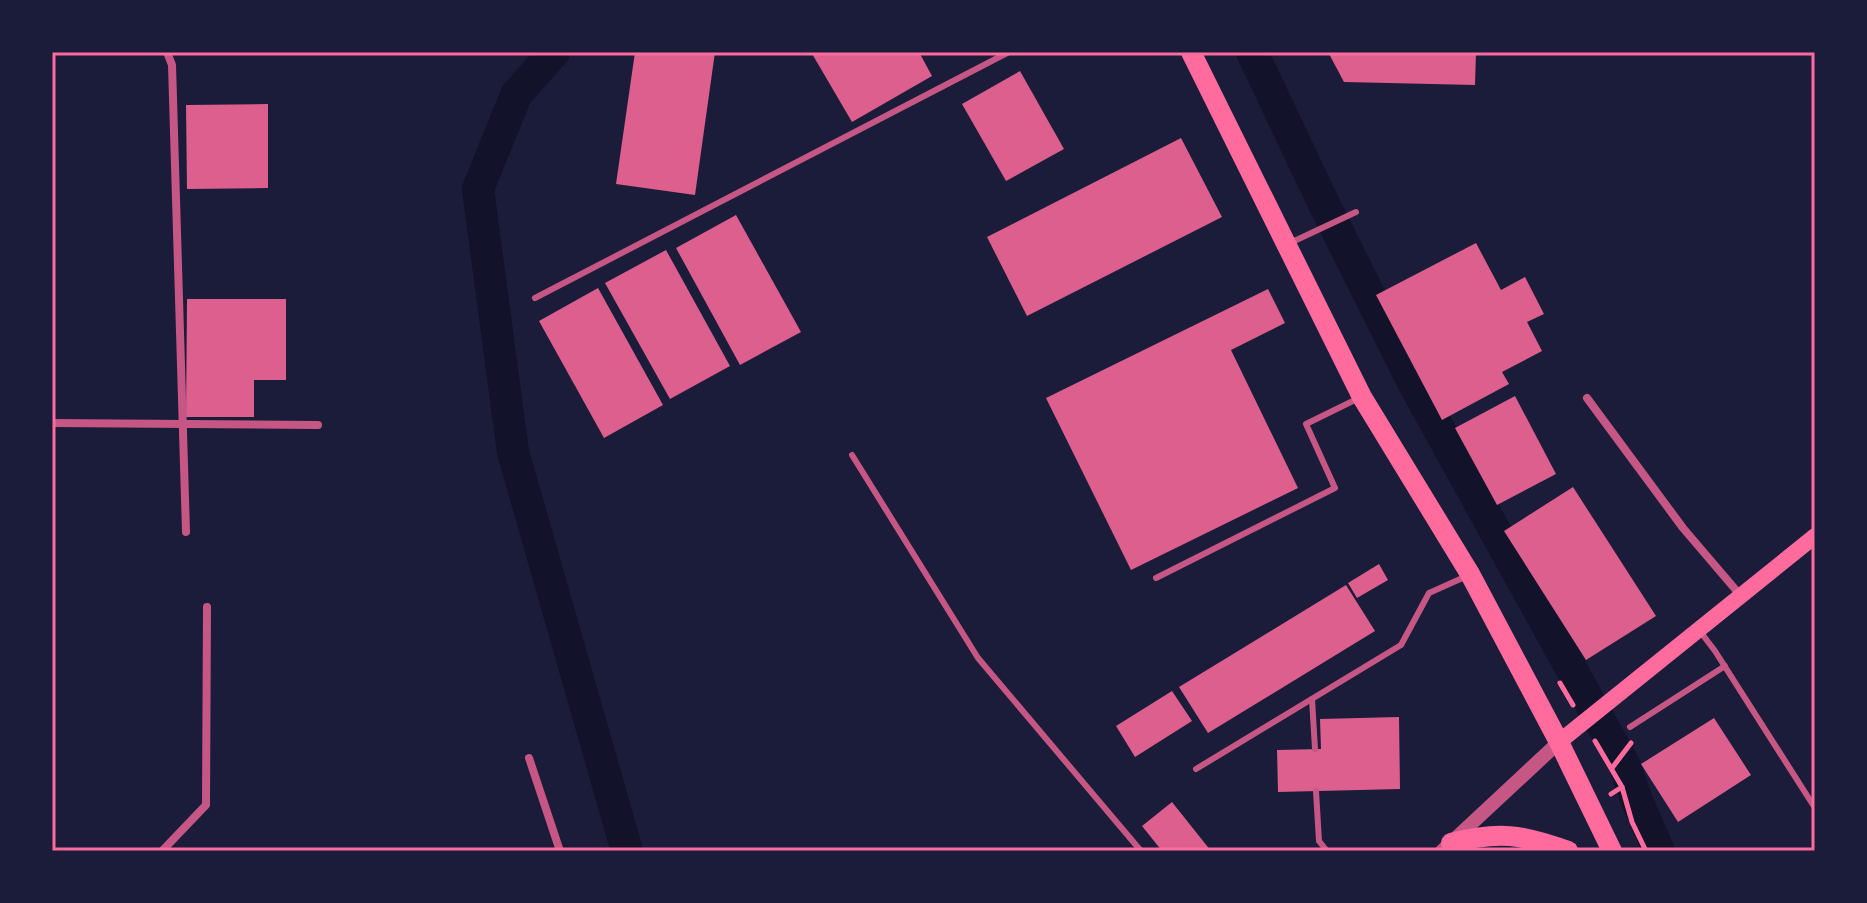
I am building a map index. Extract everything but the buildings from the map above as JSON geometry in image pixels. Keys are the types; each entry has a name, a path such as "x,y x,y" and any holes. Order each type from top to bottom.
{"main road":[{"path":"1191,52 1362,397 1470,574 1559,742 1612,851"},
{"path":"1559,742 1741,596 1812,544"},
{"path":"1447,847 1483,835 1498,835 1568,851"}],"street":[{"path":"167,52 172,65 186,532"},
{"path":"1587,398 1683,528 1741,596"},
{"path":"52,423 318,425"},
{"path":"162,851 206,805 207,607"},
{"path":"1447,847 1559,742"},
{"path":"529,758 560,851"}],"lane":[{"path":"535,298 1009,52"},
{"path":"1287,244 1356,212"},
{"path":"1156,578 1335,488 1306,424 1362,397"},
{"path":"852,455 978,658 1141,851"},
{"path":"1196,769 1401,645 1429,593 1470,574"},
{"path":"1699,630 1815,808"},
{"path":"1630,727 1725,666"},
{"path":"1312,699 1315,749"},
{"path":"1316,791 1319,841 1327,851"}],"path":[{"path":"1622,787 1632,822 1645,849"}],"waterway":[{"path":"554,52 516,95 478,189 513,452 627,851"},
{"path":"1252,52 1415,386 1625,766 1659,851"}]}
